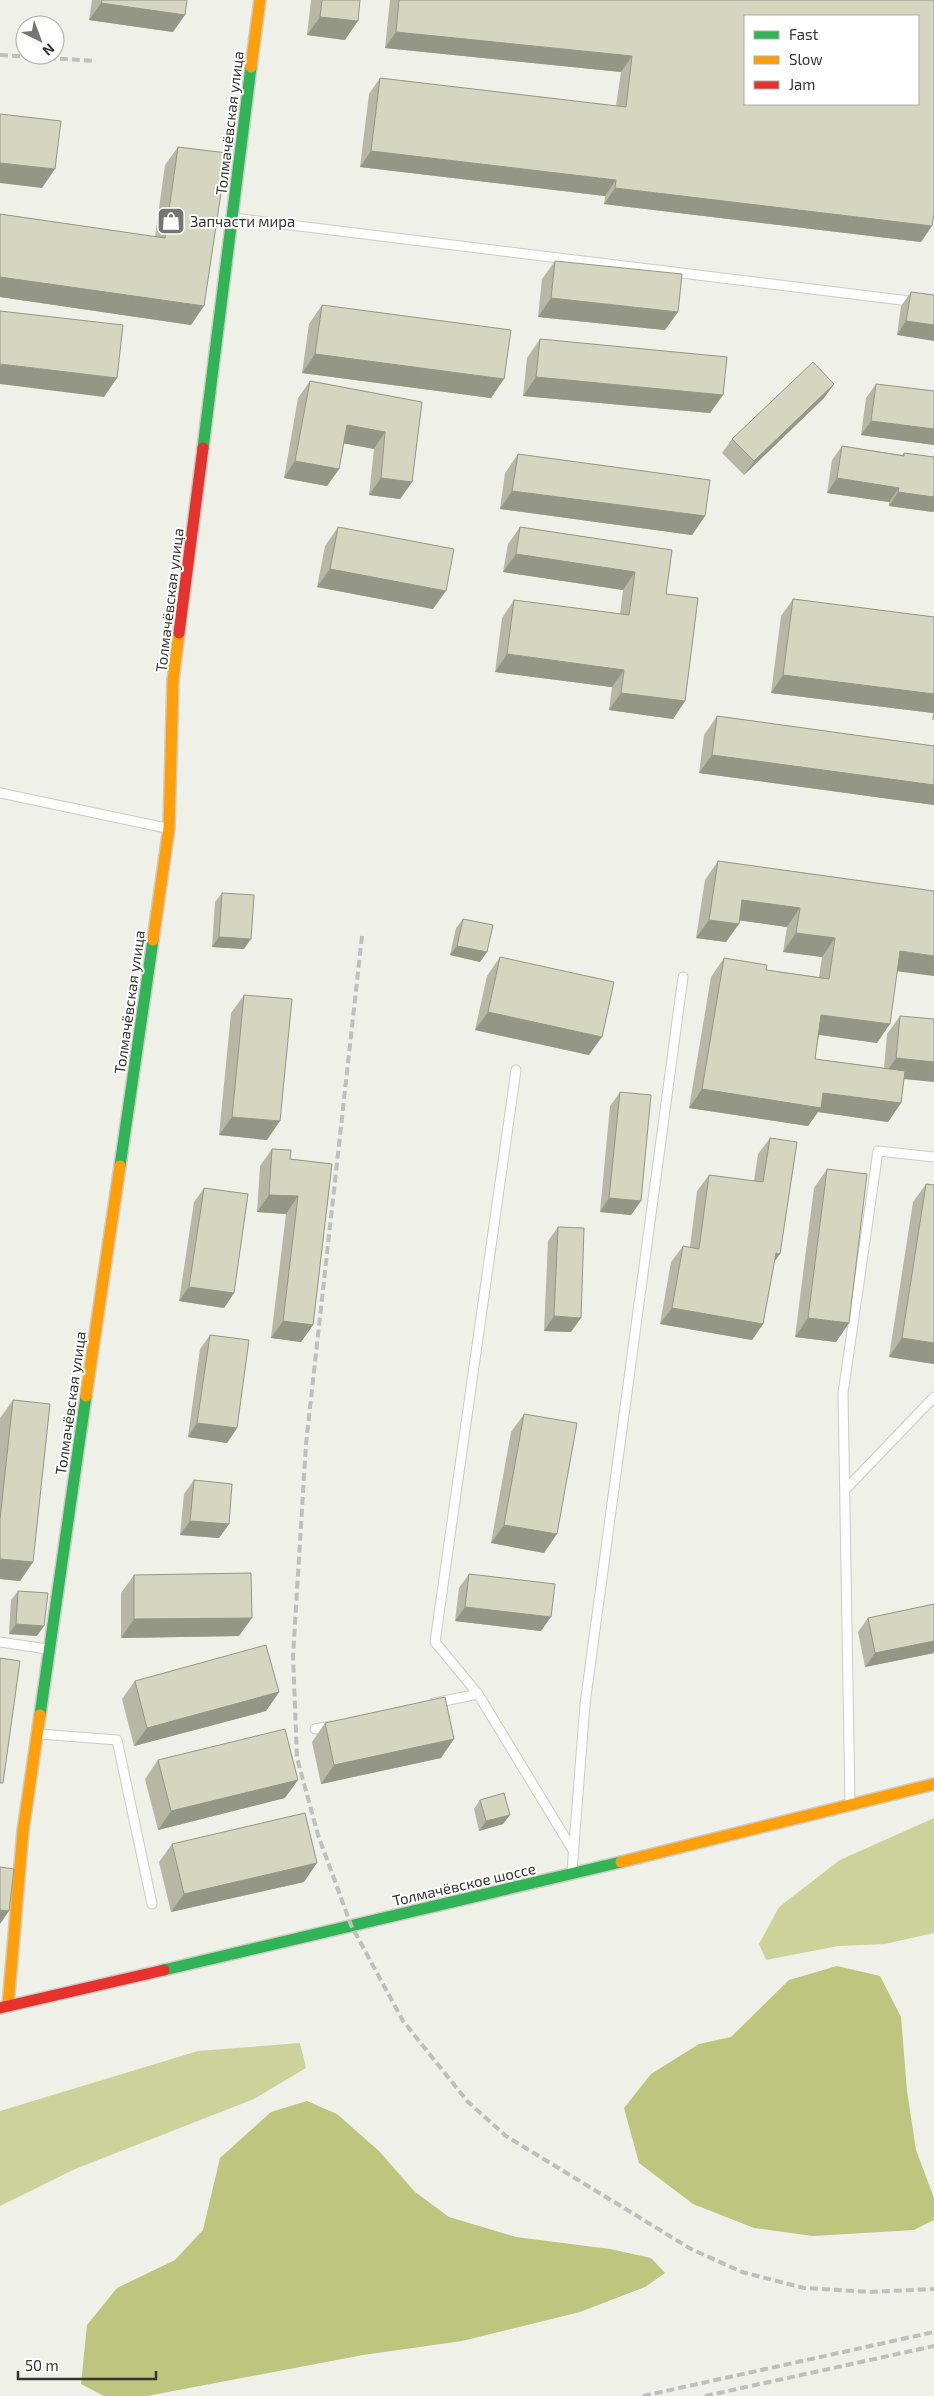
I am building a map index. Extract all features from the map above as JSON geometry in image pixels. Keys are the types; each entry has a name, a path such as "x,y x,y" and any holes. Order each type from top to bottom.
{"street":[{"name":"Толмачёвская улица","path":"4,2007 23,1831 169,828 173,680 260,0"},
{"name":"Толмачёвское шоссе","path":"4,2007 572,1874 934,1784"}],"lane":[{"path":"232,218 934,304"},
{"path":"0,793 169,828"},
{"path":"572,1874 585,1704 683,977"},
{"path":"516,1070 435,1642 478,1694 574,1852"},
{"path":"850,1804 843,1393 878,1151 934,1157"},
{"path":"845,1490 934,1397"},
{"path":"0,1642 50,1649"},
{"path":"421,1706 478,1694"},
{"path":"315,1729 344,1723"},
{"path":"37,1734 117,1740 152,1904"}],"shaded area":[{"path":"934,1818 934,1933 885,1944 838,1946 766,1960 759,1944 779,1907 840,1860"},
{"path":"837,1966 880,1976 901,2017 907,2091 916,2150 934,2198 934,2220 914,2230 813,2236 754,2228 693,2204 639,2163 624,2108 651,2074 699,2044 731,2037 789,1980"},
{"path":"300,2043 306,2068 254,2099 75,2169 0,2206 0,2111 198,2051"},
{"path":"307,2101 337,2114 379,2151 415,2192 449,2217 516,2237 610,2249 651,2258 665,2273 645,2287 580,2312 462,2341 363,2355 147,2396 104,2396 81,2384 87,2325 117,2288 175,2260 203,2230 220,2158 271,2112"}],"building":[{"path":"102,0 187,0 185,15 101,3"},
{"path":"322,0 360,0 358,21 320,17"},
{"path":"399,0 934,0 934,213 932,226 615,188 616,180 371,151 380,78 626,107 632,56 396,32"},
{"path":"0,114 61,121 55,169 0,163"},
{"path":"178,147 227,153 204,306 0,277 0,214 165,238"},
{"path":"555,261 682,274 678,312 551,298"},
{"path":"911,292 934,295 934,325 906,321"},
{"path":"322,305 511,330 504,379 315,354"},
{"path":"0,311 123,325 117,378 0,364"},
{"path":"540,339 727,357 723,395 536,377"},
{"path":"813,362 834,384 754,461 732,439"},
{"path":"310,381 422,402 412,482 381,478 385,432 347,425 339,469 295,461"},
{"path":"876,384 934,391 934,429 871,421"},
{"path":"842,446 904,456 904,453 934,457 934,497 898,492 899,488 837,478"},
{"path":"518,454 710,480 705,516 512,491"},
{"path":"338,527 454,549 446,591 330,569"},
{"path":"520,527 672,550 666,594 698,598 685,701 621,693 624,670 507,654 514,600 629,615 635,572 516,554"},
{"path":"793,599 934,617 934,694 783,675"},
{"path":"717,716 934,746 934,785 712,755"},
{"path":"718,861 934,891 934,956 900,951 890,1024 821,1015 815,1059 905,1071 901,1103 823,1093 821,1108 702,1089 724,958 767,965 766,970 829,979 835,938 796,933 800,908 742,900 739,924 709,920"},
{"path":"222,893 254,895 251,939 219,937"},
{"path":"463,919 493,925 487,952 457,946"},
{"path":"500,957 614,982 602,1037 488,1012"},
{"path":"244,995 292,999 280,1121 232,1117"},
{"path":"900,1016 934,1019 934,1062 896,1058"},
{"path":"620,1092 651,1095 641,1201 609,1198"},
{"path":"770,1138 797,1142 780,1254 776,1253 763,1324 672,1308 683,1246 699,1249 709,1175 763,1182"},
{"path":"272,1149 291,1150 290,1159 332,1164 313,1325 283,1321 298,1196 269,1195"},
{"path":"827,1169 867,1174 849,1323 808,1318"},
{"path":"926,1184 934,1185 934,1343 902,1338"},
{"path":"204,1188 248,1194 234,1293 189,1287"},
{"path":"558,1227 584,1228 581,1318 554,1316"},
{"path":"210,1335 249,1340 237,1428 197,1423"},
{"path":"13,1400 50,1404 33,1562 0,1559 0,1519"},
{"path":"524,1414 577,1423 557,1534 504,1525"},
{"path":"194,1480 232,1484 229,1524 190,1521"},
{"path":"251,1573 252,1618 134,1619 134,1575"},
{"path":"469,1574 555,1584 551,1617 465,1607"},
{"path":"18,1591 48,1593 44,1626 16,1624"},
{"path":"934,1604 934,1641 875,1653 868,1618"},
{"path":"266,1645 279,1692 147,1728 135,1681"},
{"path":"0,1658 20,1661 3,1783 0,1783"},
{"path":"445,1697 454,1739 334,1765 325,1723"},
{"path":"285,1729 298,1780 171,1811 158,1760"},
{"path":"504,1793 510,1815 486,1821 480,1800"},
{"path":"305,1813 317,1863 184,1894 172,1844"},
{"path":"0,1867 14,1869 9,1911 0,1910"}],"railway":[{"path":"0,55 96,61"},
{"path":"362,936 306,1444 293,1656 297,1758 318,1835 351,1925 403,2021 468,2102 506,2136 691,2249 742,2272 804,2288 869,2292 934,2289"},
{"path":"643,2396 934,2332"},
{"path":"705,2396 934,2346"}],"traffic: fast":[{"path":"203,448 251,67"},
{"path":"120,1166 153,940"},
{"path":"40,1715 86,1396"},
{"path":"164,1970 621,1862"}],"traffic: slow":[{"path":"251,67 260,0"},
{"path":"153,940 169,828 173,680 179,633"},
{"path":"86,1396 120,1166"},
{"path":"8,2006 23,1831 40,1715"},
{"path":"621,1862 934,1784"}],"traffic: jam":[{"path":"179,633 203,448"},
{"path":"0,2008 164,1970"}],"place":[{"name":"Запчасти мира","path":"171,221"}]}
